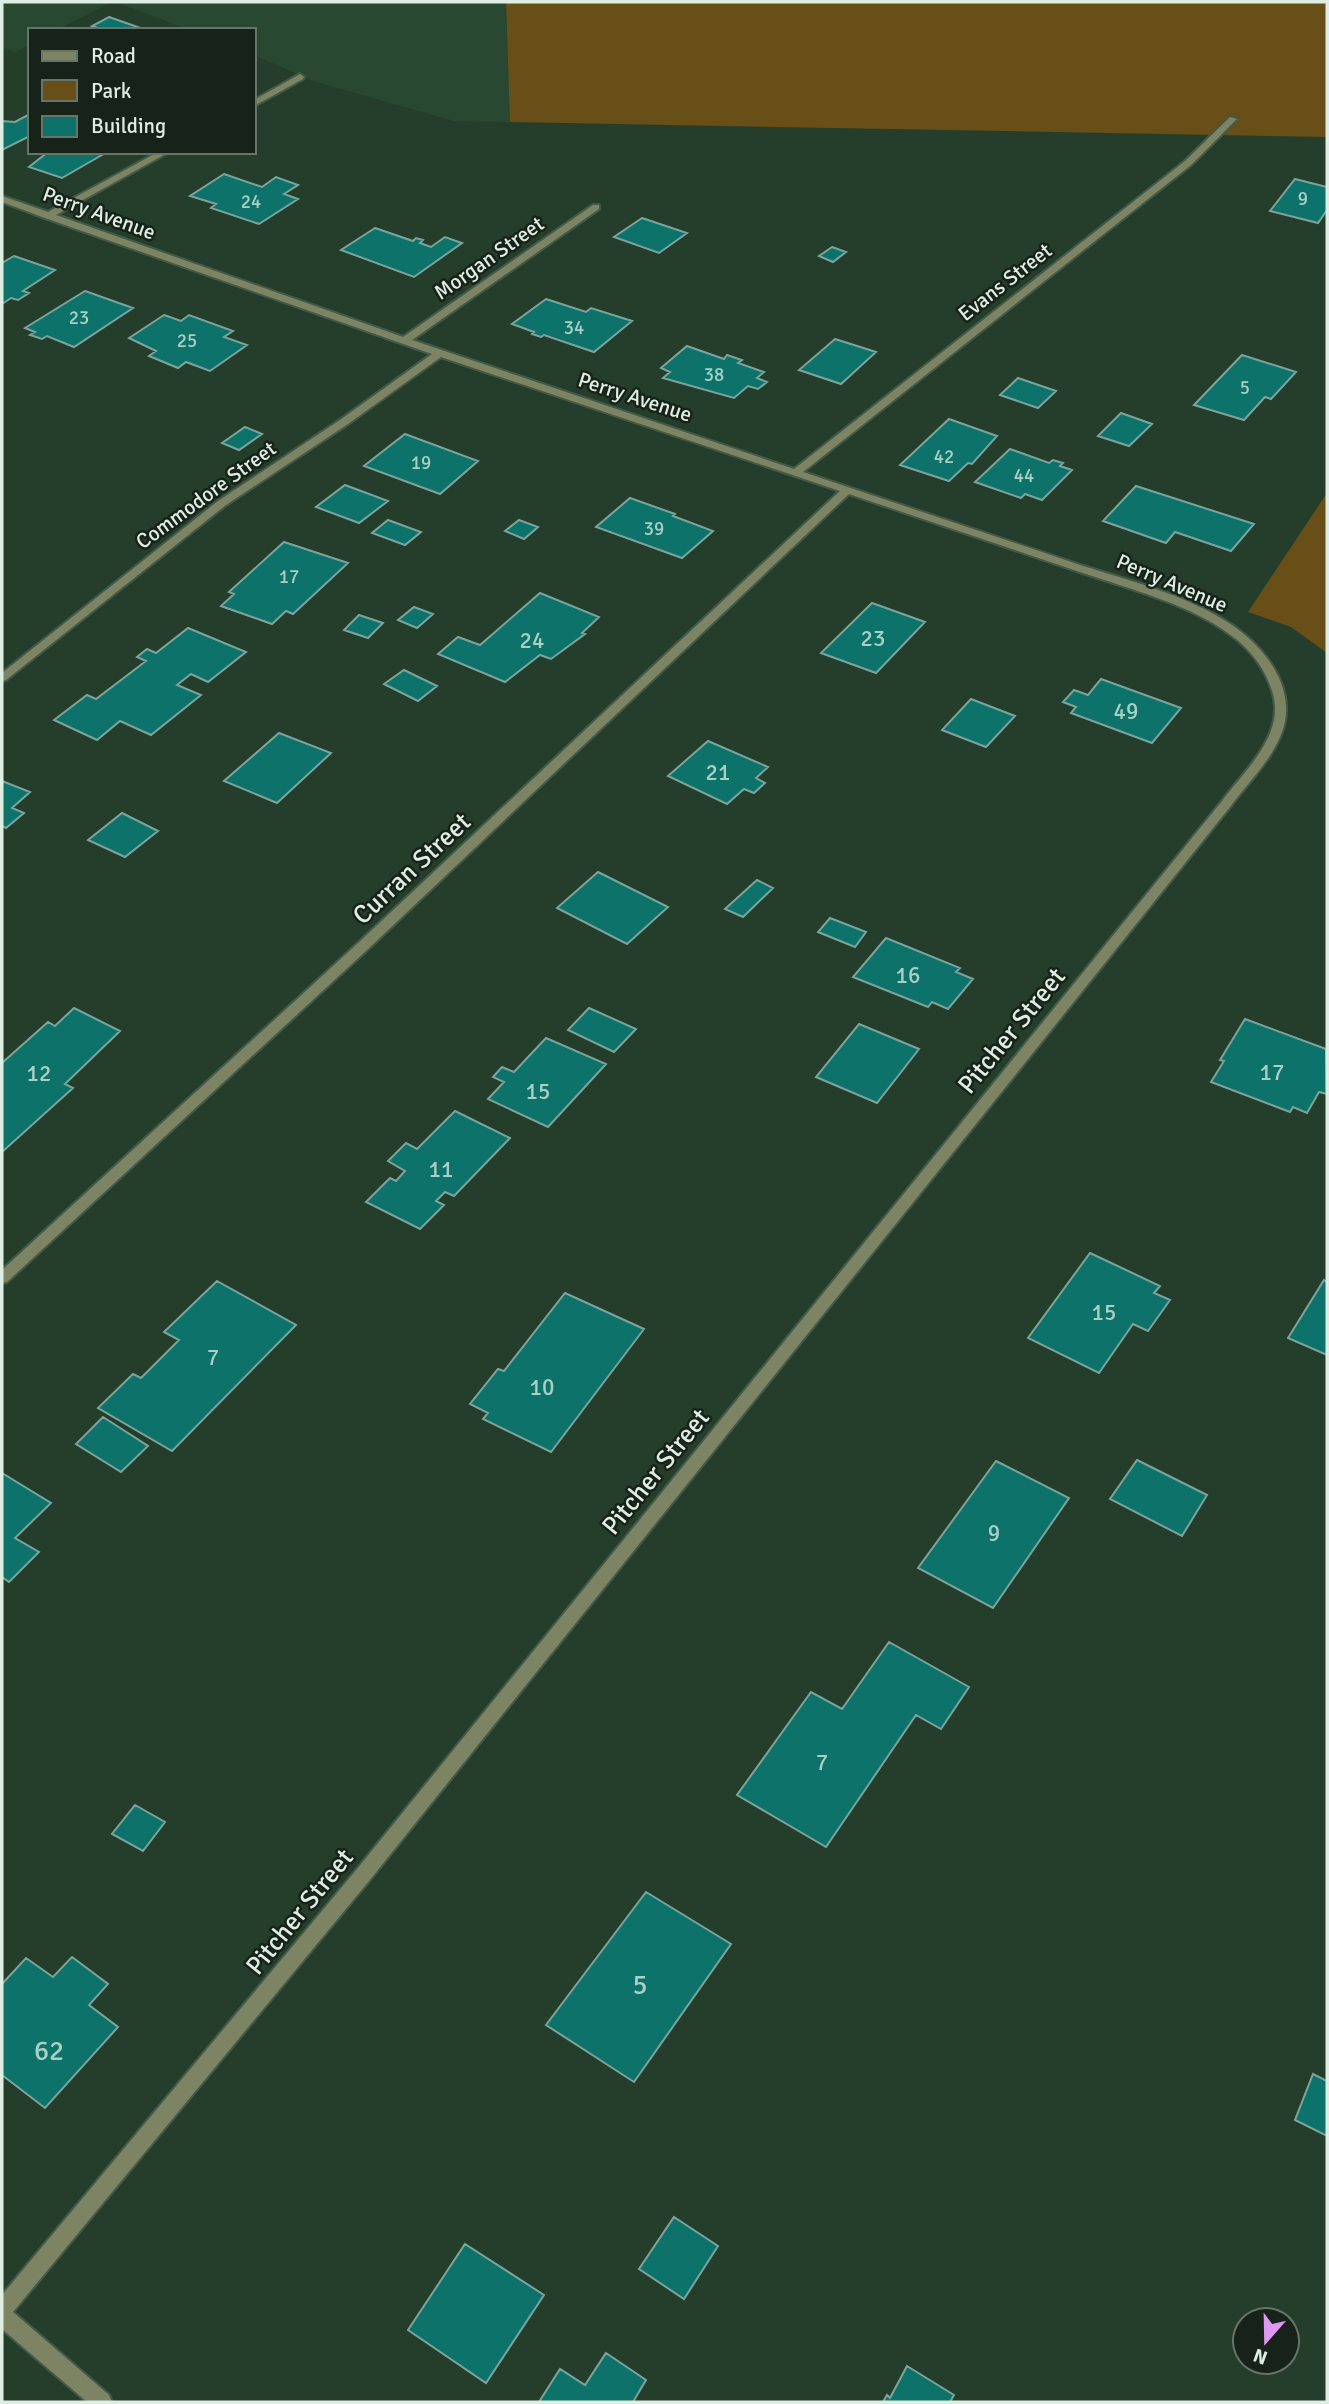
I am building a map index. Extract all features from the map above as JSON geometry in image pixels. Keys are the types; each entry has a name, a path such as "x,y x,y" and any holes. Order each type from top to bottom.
{"street":[{"path":"256,102 300,77"},
{"name":"Evans Street","path":"797,471 1188,163 1233,119"},
{"path":"48,216 161,154"},
{"name":"Perry Avenue","path":"2,199 404,341 797,471 1156,594 1213,619 1251,643"},
{"name":"Morgan Street","path":"404,341 596,207"},
{"name":"Commodore Street","path":"2,678 222,503 345,422 440,353"},
{"name":"Curran Street","path":"2,1278 372,938 848,489"},
{"name":"Pitcher Street","path":"2,2310 363,1875 1226,804 1273,738 1281,713 1277,688 1265,663 1251,643"},
{"path":"2,2316 102,2402"}],"shaded area":[{"path":"2,2 111,2 61,28 28,28 28,45 15,52 2,47"},
{"path":"117,2 506,2 510,122 454,121 313,81 256,56 256,28 184,28"}],"green space":[{"path":"506,2 1327,2 1327,137 510,122"},
{"path":"1327,493 1327,653 1291,627 1248,612"}],"building":[{"path":"109,17 140,28 98,28 92,26"},
{"path":"28,115 28,137 2,150 2,121 15,122"},
{"path":"45,154 104,154 62,178 29,167"},
{"path":"224,174 262,187 276,177 298,185 284,194 298,199 259,224 211,208 216,204 190,196"},
{"path":"1295,179 1327,187 1327,210 1318,223 1270,211"},
{"path":"642,218 687,233 659,253 614,237"},
{"path":"375,228 413,241 416,238 423,240 420,243 431,247 445,237 462,243 414,277 341,250"},
{"path":"832,247 846,252 833,262 819,256"},
{"path":"14,256 55,270 23,291 29,293 18,300 11,298 2,304 2,263"},
{"path":"85,291 133,308 74,347 47,336 42,339 30,335 35,332 25,328"},
{"path":"546,299 586,312 591,308 632,321 594,352 544,335 541,337 532,334 534,332 512,324"},
{"path":"164,315 181,321 189,315 233,331 224,337 247,345 210,371 186,362 178,368 149,356 156,351 129,338"},
{"path":"835,339 876,352 841,384 799,370"},
{"path":"687,346 724,359 727,355 742,360 738,363 764,372 757,378 767,382 758,389 748,386 734,398 663,378 670,372 661,368"},
{"path":"1242,355 1296,372 1271,399 1265,397 1244,420 1194,405"},
{"path":"1018,378 1056,391 1038,408 1000,395"},
{"path":"1121,413 1152,424 1129,446 1098,436"},
{"path":"949,419 997,436 972,464 968,463 949,481 900,465"},
{"path":"245,427 262,434 239,450 222,443"},
{"path":"405,434 478,461 440,494 364,466"},
{"path":"1010,449 1049,463 1053,460 1063,463 1060,466 1072,470 1042,500 1025,494 1021,498 975,482"},
{"path":"345,485 388,501 359,523 316,507"},
{"path":"1136,486 1254,524 1231,551 1175,532 1166,543 1103,521"},
{"path":"630,498 713,531 682,558 596,527"},
{"path":"388,520 421,532 405,545 372,533"},
{"path":"519,520 538,527 524,539 505,531"},
{"path":"284,542 348,563 293,614 286,611 272,624 221,606 234,594 229,592"},
{"path":"540,593 599,617 582,633 585,634 551,659 540,655 505,682 438,654 458,637 480,645"},
{"path":"872,603 925,622 876,673 821,653"},
{"path":"414,607 433,614 417,628 398,620"},
{"path":"359,615 383,623 368,638 344,630"},
{"path":"188,628 246,652 208,682 191,674 177,685 201,695 151,735 120,721 97,740 54,720 87,695 96,699 146,661 137,657 147,649 156,653"},
{"path":"404,670 437,686 418,701 384,684"},
{"path":"1101,679 1181,708 1152,743 1071,713 1076,707 1063,702 1074,690 1088,695"},
{"path":"971,699 1015,716 986,747 942,730"},
{"path":"279,733 331,753 277,803 224,781"},
{"path":"708,741 768,767 756,778 765,783 754,793 744,789 727,804 668,776"},
{"path":"2,781 30,792 12,808 24,813 6,828 2,826"},
{"path":"122,813 158,831 125,857 88,840"},
{"path":"598,872 668,907 627,944 557,908"},
{"path":"757,880 773,888 743,917 725,909"},
{"path":"830,918 866,932 855,947 818,932"},
{"path":"886,938 960,968 956,972 973,979 948,1009 932,1002 928,1007 853,977"},
{"path":"74,1008 120,1031 65,1084 73,1088 2,1152 2,1063 48,1022 55,1026"},
{"path":"589,1008 636,1029 614,1052 568,1030"},
{"path":"1245,1019 1326,1049 1327,1094 1319,1092 1307,1113 1293,1107 1290,1112 1211,1082 1224,1061 1220,1060"},
{"path":"859,1024 919,1049 877,1103 816,1077"},
{"path":"546,1038 606,1064 548,1127 488,1099 504,1082 493,1077 502,1067 514,1072"},
{"path":"455,1111 510,1138 454,1196 445,1192 436,1201 444,1205 420,1229 366,1202 390,1178 396,1181 405,1171 388,1161 406,1143 417,1149"},
{"path":"1090,1253 1160,1286 1154,1293 1170,1300 1148,1331 1133,1324 1099,1373 1028,1338"},
{"path":"1324,1280 1327,1282 1327,1355 1288,1338"},
{"path":"217,1281 296,1325 172,1451 98,1408 133,1374 141,1378 179,1340 164,1332"},
{"path":"565,1293 644,1329 551,1452 483,1419 488,1413 470,1404 498,1369 504,1371"},
{"path":"103,1417 148,1446 121,1472 76,1444"},
{"path":"1137,1460 1207,1495 1182,1536 1110,1499"},
{"path":"996,1461 1069,1498 993,1608 918,1568"},
{"path":"2,1473 51,1503 15,1538 39,1552 9,1582 2,1577"},
{"path":"889,1642 969,1687 941,1729 916,1715 826,1847 737,1795 811,1692 842,1709"},
{"path":"135,1805 165,1822 143,1851 112,1834"},
{"path":"646,1892 731,1944 634,2082 546,2025"},
{"path":"72,1957 108,1984 89,2005 118,2027 45,2108 2,2075 2,1984 26,1958 53,1977"},
{"path":"1313,2074 1327,2081 1327,2136 1295,2120"},
{"path":"674,2217 718,2246 684,2299 639,2269"},
{"path":"465,2244 544,2295 486,2383 408,2330"},
{"path":"606,2353 646,2380 633,2402 539,2402 560,2369 585,2385"},
{"path":"907,2366 954,2395 950,2402 883,2402 887,2395 890,2398"}]}
